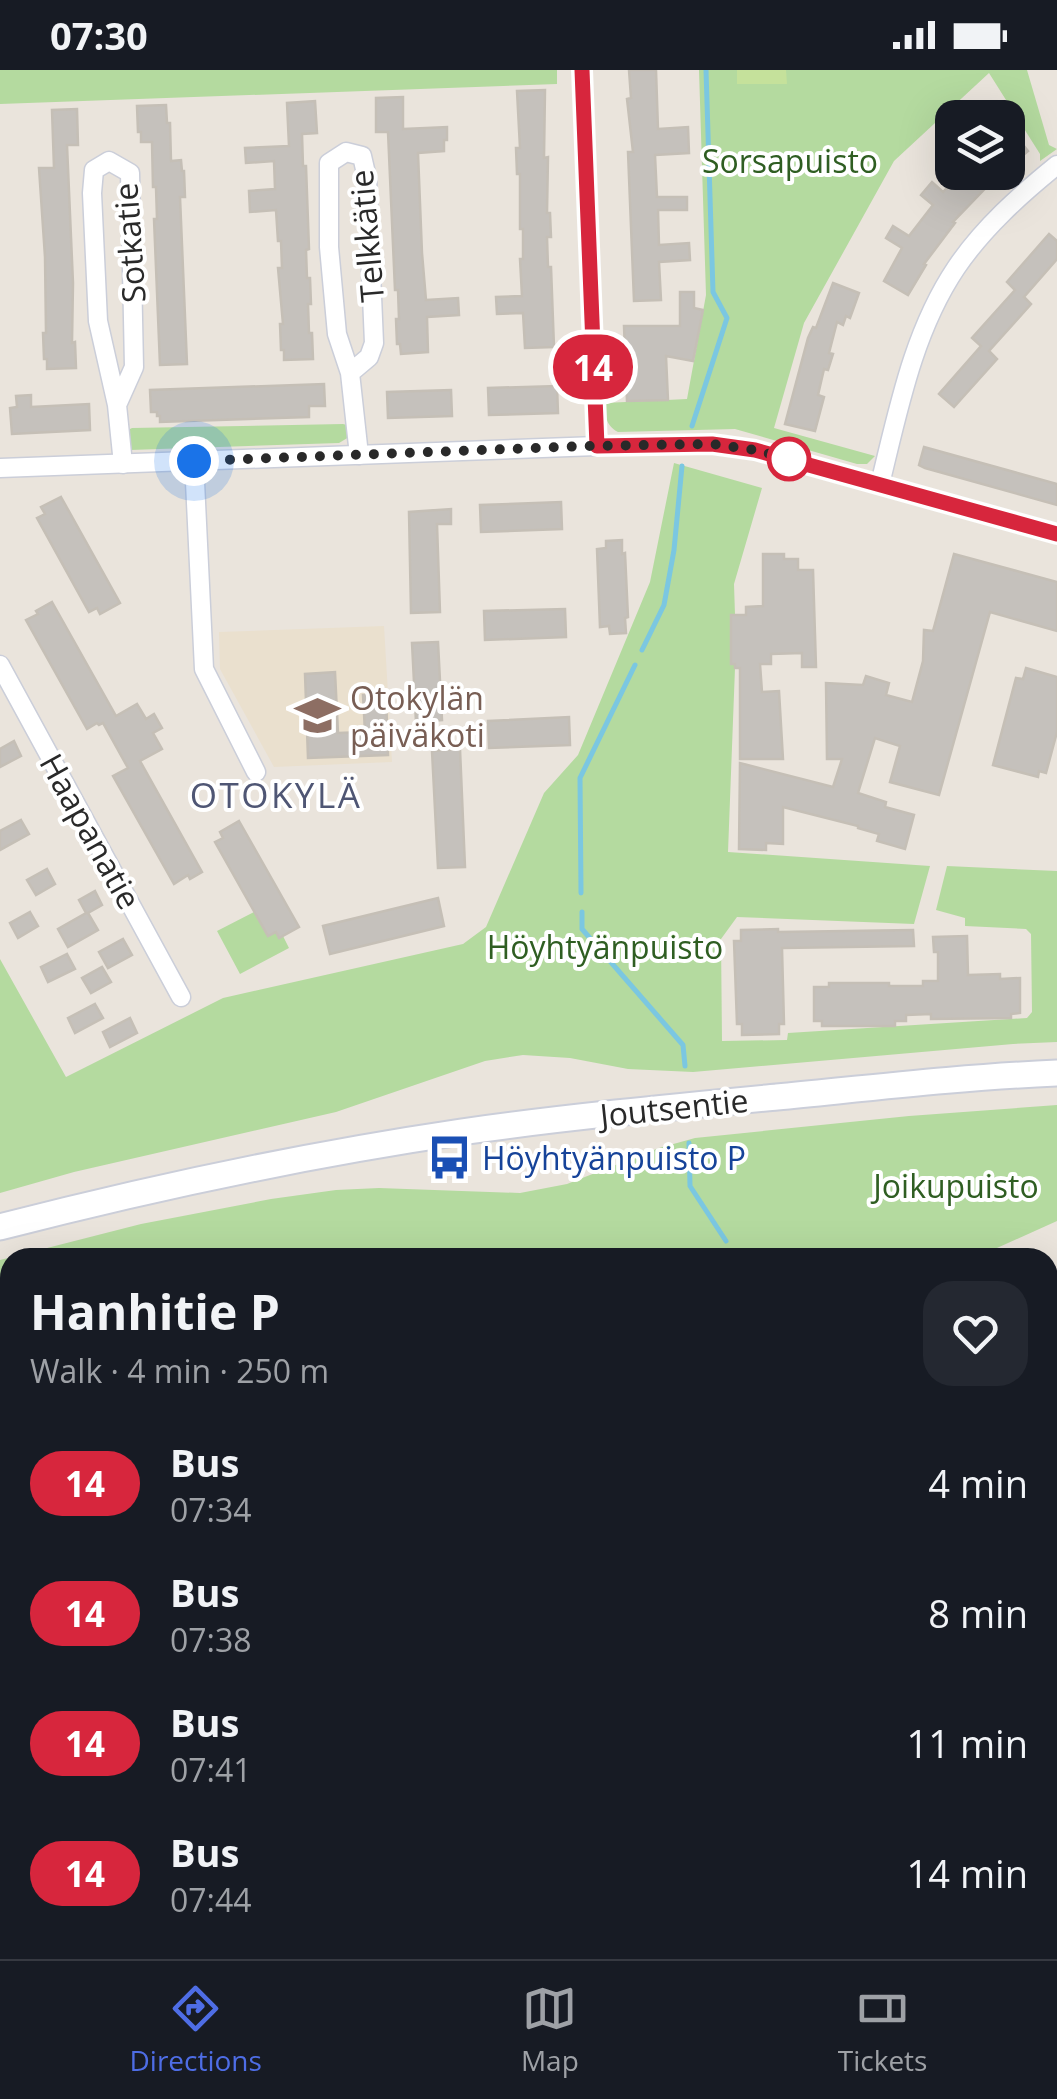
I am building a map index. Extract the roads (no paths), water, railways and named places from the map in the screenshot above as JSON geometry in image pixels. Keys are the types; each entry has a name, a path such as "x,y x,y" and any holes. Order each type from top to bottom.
{"main road":[{"name":"Joutsentie","path":"0,1227 103,1200 459,1132 612,1113 1057,1073"}],"street":[{"path":"582,70 597,446"},
{"name":"Telkkätie","path":"350,373 368,357 374,343 368,178 362,156 346,152 329,163 330,247 337,334 350,373 358,455"},
{"name":"Sotkatie","path":"117,405 134,366 130,173 109,161 94,170 92,193 98,321 117,405 122,464"},
{"path":"880,484 914,355 951,276 1016,198 1057,165"},
{"path":"0,468 712,444 755,450 1057,534"},
{"path":"194,461 204,669 256,772"},
{"name":"Haapanatie","path":"0,665 181,997"}],"waterway":[{"path":"692,426 727,318 713,292 706,70"},
{"path":"642,650 664,605 682,466"},
{"path":"581,893 580,778 635,665"},
{"path":"582,912 582,929 683,1045 685,1066"},
{"path":"689,1143 690,1186 726,1241"}],"place":[{"name":"Otokylän päiväkoti","path":"317,715"},
{"name":"Höyhtyänpuisto P","path":"449,1157"}],"district":[{"name":"OTOKYLÄ","path":"276,794"}],"park label":[{"name":"Sorsapuisto","path":"790,160"},
{"name":"Höyhtyänpuisto","path":"605,946"},
{"name":"Joikupuisto","path":"956,1185"}]}
